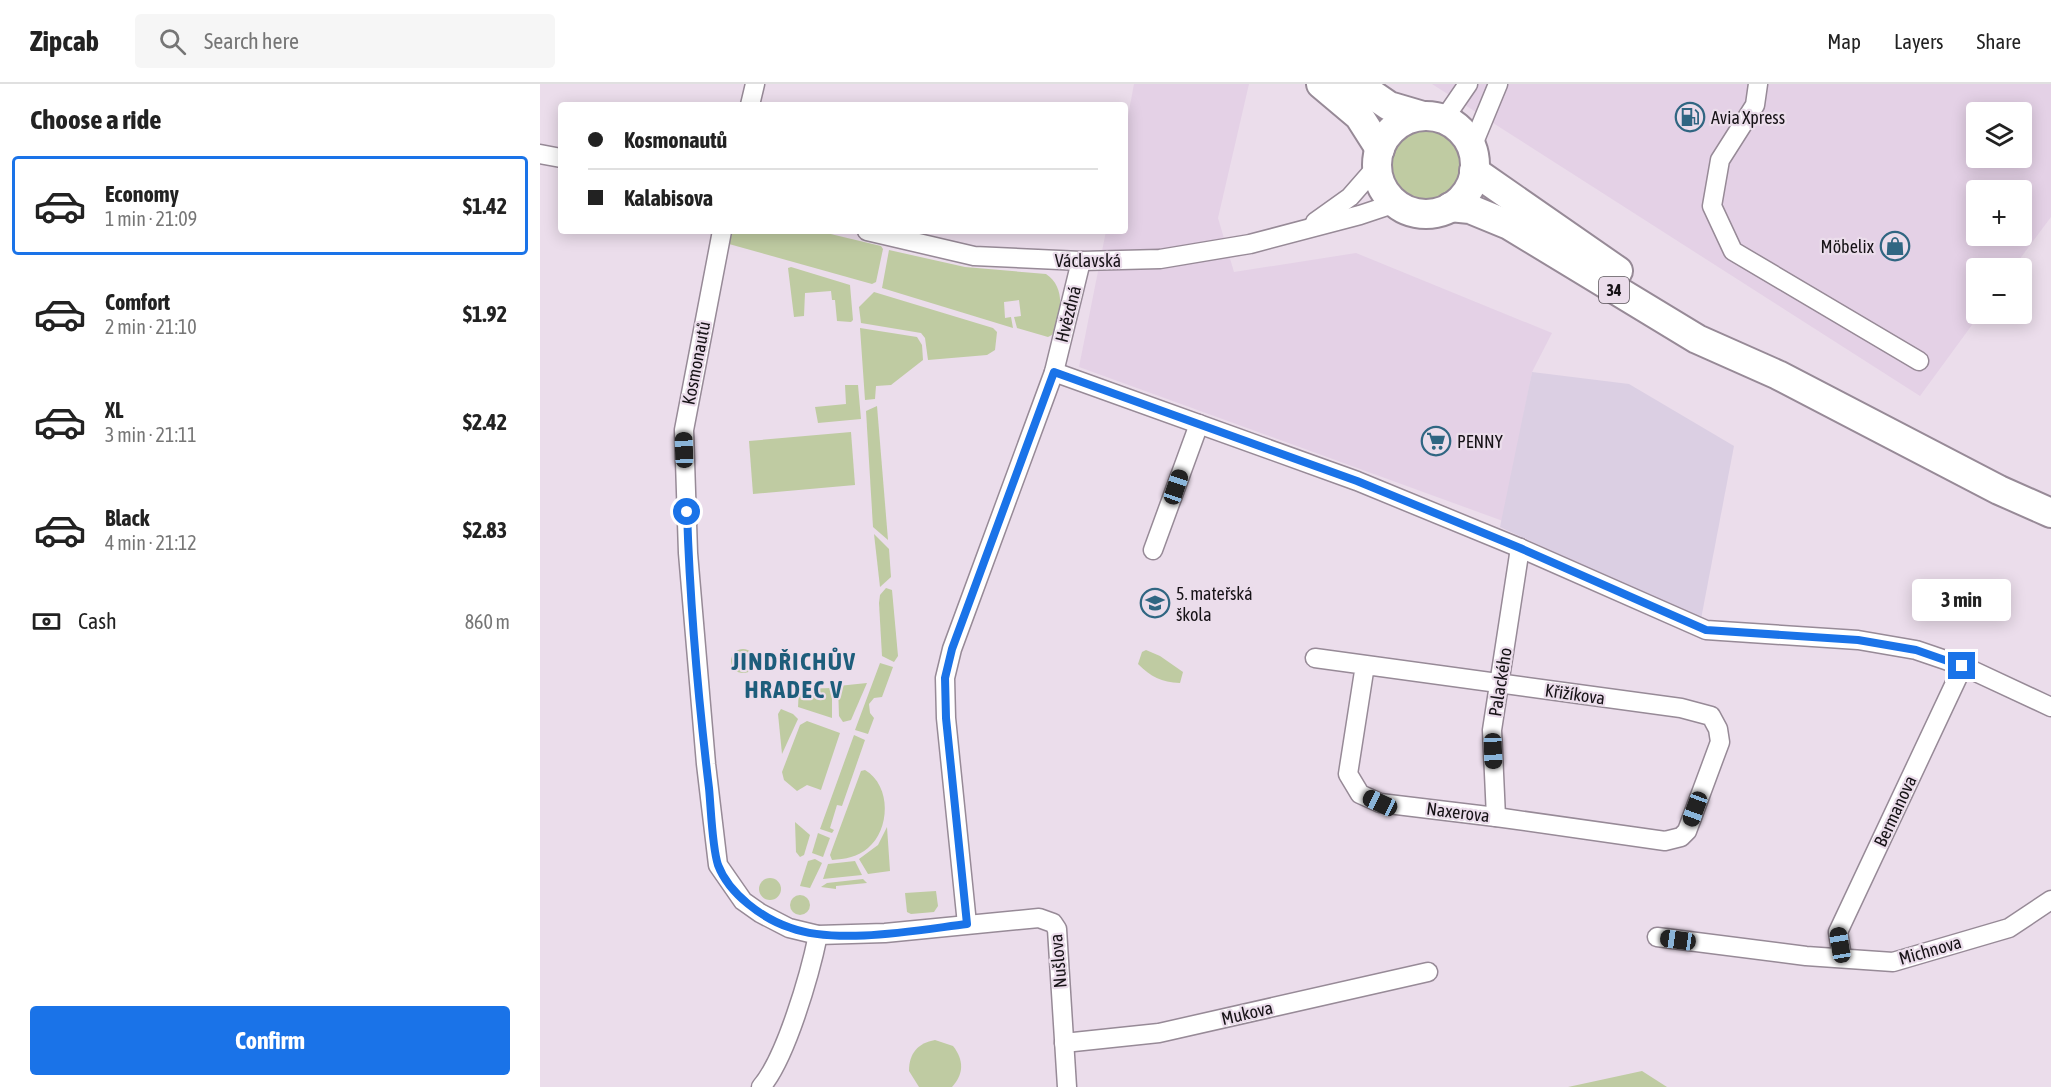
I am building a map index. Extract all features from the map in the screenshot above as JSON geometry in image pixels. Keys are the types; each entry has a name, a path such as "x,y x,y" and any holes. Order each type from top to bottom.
{"main road":[{"path":"1321,84 1359,116 1379,157 1384,190 1396,203 1422,213 1450,207 1466,193 1473,159 1461,130 1433,117 1389,106 1357,84"},
{"path":"1379,157 1394,128 1403,122 1433,117"},
{"name":"34","path":"1473,159 1552,227 1778,375"},
{"name":"34","path":"1450,207 1470,210 1509,225 1697,339 1778,375 1999,490 2051,513"}],"street":[{"path":"751,102 755,84"},
{"path":"1433,117 1468,84"},
{"path":"1473,159 1498,84"},
{"path":"1758,84 1755,105 1720,160 1712,206 1733,251 1919,361"},
{"path":"540,154 558,157"},
{"name":"Václavská","path":"1308,227 1350,196 1379,157"},
{"name":"Václavská","path":"880,234 974,256 1081,261 1191,255 1250,244 1360,215 1396,203"},
{"name":"Kosmonautů","path":"721,234 684,430 688,553 706,764 718,865 743,901 760,913 789,928 818,935 885,933 967,924"},
{"name":"Hvězdná","path":"967,924 946,718 945,678 952,649 1054,372 1081,261"},
{"path":"1054,372 1357,481 1520,548 1706,630 1858,640 1916,650 1962,666 2051,707"},
{"path":"1153,550 1199,424"},
{"name":"Palackého","path":"1496,817 1492,730 1520,548"},
{"name":"Křižíkova","path":"1315,658 1681,708 1711,716 1718,729 1720,742 1687,831"},
{"name":"Naxerova","path":"1365,665 1348,774 1360,794 1380,803 1665,841 1681,837 1687,831"},
{"name":"Bermanova","path":"1842,957 1839,932 1962,666"},
{"name":"Michnova","path":"1657,937 1806,956 1893,962 2009,928 2051,900"},
{"name":"Nušlova","path":"967,924 1039,918 1053,923 1057,929 1067,1087"},
{"path":"770,1082 805,986 818,935"},
{"name":"Mukova","path":"1064,1043 1159,1033 1428,972"}],"shaded area":[{"path":"1134,84 1249,84 1218,218 1234,272 1356,253 1552,333 1532,372 1503,521 1079,367 1105,234 1128,234 1128,116"},
{"path":"1432,84 2051,84 2051,217 2032,242 2032,180 1966,180 1966,246 2029,246 2020,258 1966,258 1966,324 1973,324 1920,396"},
{"path":"1532,372 1629,384 1734,446 1701,619 1500,527"}],"green space":[{"path":"1426,128 1447,134 1457,144 1463,165 1457,186 1447,196 1426,202 1405,196 1395,186 1389,165 1395,144 1405,134"},
{"path":"732,234 831,234 881,246 883,249 876,282 872,284 729,244"},
{"path":"889,250 965,267 1046,274 1057,286 1060,302 1058,319 1052,335 1048,337 1017,328 1014,317 1021,316 1019,300 1004,302 1005,318 1011,317 1013,328 882,288"},
{"path":"788,268 850,285 853,320 851,322 837,321 835,300 832,300 831,291 805,293 804,316 794,317"},
{"path":"874,292 993,328 997,332 995,350 987,355 928,360 925,338 921,333 861,323 859,307"},
{"path":"860,328 917,337 922,345 923,360 891,385 876,386 875,399 865,400"},
{"path":"845,385 858,385 861,419 818,423 815,407 846,404"},
{"path":"877,406 888,540 873,527 866,411"},
{"path":"851,432 855,485 753,494 749,441"},
{"path":"874,534 889,549 891,577 880,587"},
{"path":"886,588 892,590 898,656 894,662 882,656 879,603 880,595"},
{"path":"743,649 751,653 755,661 751,669 743,673 735,669 731,661 735,653"},
{"path":"1146,650 1160,656 1183,672 1180,683 1157,678 1138,664 1142,652"},
{"path":"880,663 893,667 882,697 874,698 869,704 870,713 874,718 868,734 855,730"},
{"path":"867,683 851,720 843,722 839,716 838,686"},
{"path":"832,688 832,718 798,707 799,689"},
{"path":"781,709 798,719 782,754 778,714"},
{"path":"807,721 840,733 821,790 807,785 797,791 784,780 782,772 800,725"},
{"path":"854,735 865,740 842,806 837,805 830,828 834,830 832,833 820,829"},
{"path":"865,770 874,777 884,797 884,820 881,830 868,848 860,854 832,860 830,855 861,771"},
{"path":"795,822 810,835 804,855 800,857 796,852"},
{"path":"887,827 890,871 868,874 859,859 878,845"},
{"path":"818,833 830,838 823,857 812,853"},
{"path":"815,859 822,863 810,888 800,886 808,861"},
{"path":"855,861 862,875 823,879 828,864"},
{"path":"770,878 778,881 781,889 778,897 770,900 762,897 759,889 762,881"},
{"path":"863,879 867,883 836,886 836,889 821,887 827,883"},
{"path":"936,891 938,906 934,912 911,914 907,912 905,893"},
{"path":"796,895 804,895 810,901 810,909 804,915 796,915 790,909 790,901"},
{"path":"935,1040 953,1046 959,1056 961,1067 959,1077 952,1087 919,1087 909,1071 913,1054 919,1046"},
{"path":"1642,1071 1667,1087 1568,1087"}],"place":[{"name":"Avia Xpress","path":"1690,117"},
{"name":"Möbelix","path":"1895,246"},
{"name":"PENNY","path":"1436,441"},
{"name":"5. mateřská škola","path":"1155,603"}],"district":[{"name":"JINDŘICHŮV HRADEC V","path":"794,675"}],"route":[{"path":"687,512 688,553 704,746 718,865 743,901 760,913 789,928 818,935 885,933 967,924 946,718 945,678 952,649 1032,437 1054,372 1357,481 1520,548 1706,630 1858,640 1916,650 1962,666"}]}
